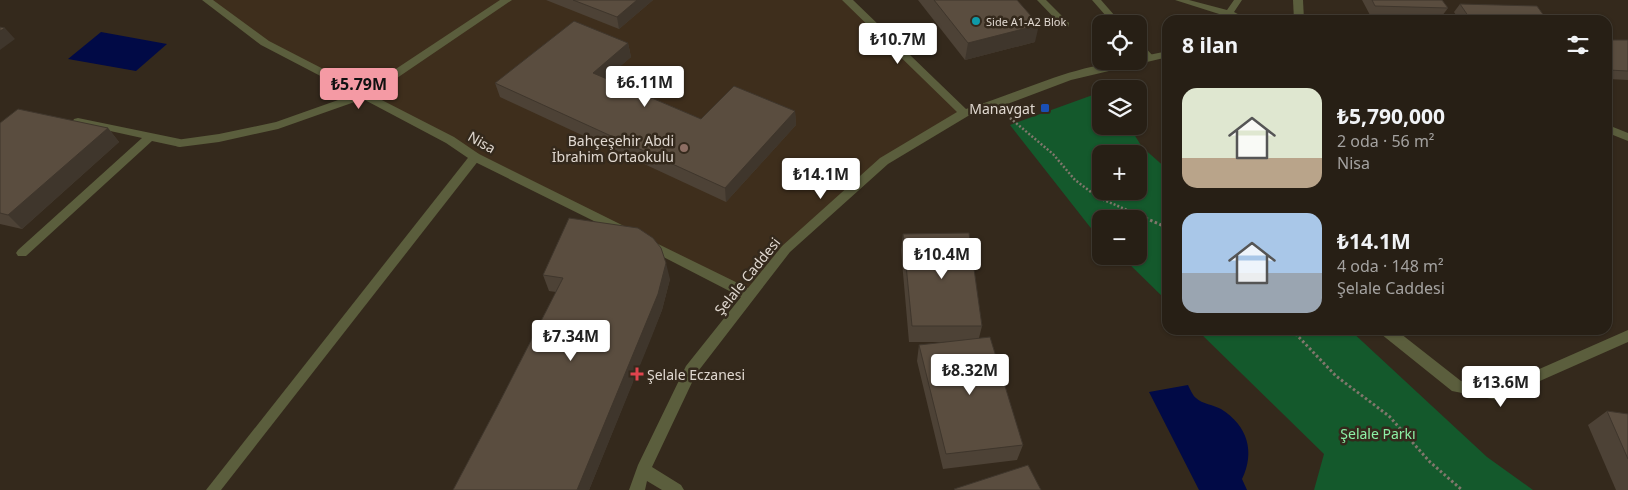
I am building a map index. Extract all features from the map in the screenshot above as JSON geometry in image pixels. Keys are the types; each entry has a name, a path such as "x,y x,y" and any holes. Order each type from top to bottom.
{"street":[{"name":"Nisa","path":"207,0 265,43 450,140 475,157 750,295"},
{"path":"180,143 219,138 278,125 364,95 507,0"},
{"path":"847,0 964,112"},
{"path":"1298,0 1299,15"},
{"path":"1147,59 1162,55"},
{"name":"Şelale Caddesi","path":"637,490 643,470 691,370 786,249 884,161 964,112 995,104 1068,77 1097,70"},
{"path":"1612,131 1628,137"},
{"path":"1392,335 1457,386 1497,394 1628,336"},
{"path":"643,470 676,490"}],"lane":[{"path":"1041,0 1066,26"},
{"path":"1096,0 1110,15"},
{"path":"1179,0 1229,14 1238,0"},
{"path":"1147,55 1150,58"},
{"path":"78,121 180,143"},
{"path":"22,253 150,137"},
{"path":"213,490 475,157"}],"path":[{"path":"995,104 1053,154 1075,180 1099,198 1162,225"},
{"path":"1296,335 1336,376 1390,416 1430,462 1462,490"}],"shaded area":[{"name":"Bahçeşehir Abdi İbrahim Ortaokulu","path":"207,0 847,0 964,113 884,161 786,249 750,295 475,157 265,43"},
{"path":"101,32 167,44 136,71 68,59"},
{"path":"1188,385 1196,398 1201,402 1221,409 1237,423 1243,432 1248,449 1248,459 1242,479 1247,490 1199,490 1149,392"}],"green space":[{"path":"1092,95 1092,135 1135,135 1141,145 1092,145 1092,200 1147,200 1147,151 1162,165 1162,296 1130,265 1147,265 1147,210 1092,210 1092,229 1010,125"},
{"name":"Şelale Parkı","path":"1202,335 1355,335 1487,457 1533,490 1314,490 1324,454"}],"building":[{"path":"573,0 637,0 617,17"},
{"path":"934,0 1017,0 1039,25 968,43"},
{"path":"1372,0 1442,0 1448,8 1375,6"},
{"path":"1460,4 1537,6 1543,15 1468,15"},
{"path":"574,21 628,43 593,73 701,119 734,86 795,111 725,188 495,83"},
{"path":"1612,40 1628,40 1628,71 1612,70"},
{"path":"18,109 108,128 8,215 0,213 0,123"},
{"path":"569,218 638,228 653,238 661,248 666,263 658,294 577,490 453,490 563,278 543,275"},
{"path":"969,233 982,326 912,326 903,234"},
{"path":"990,337 1023,445 946,454 919,345"},
{"path":"1607,411 1628,414 1628,459"},
{"path":"1028,465 1041,490 954,489"}],"place":[{"name":"Side A1-A2 Blok","path":"976,21"},
{"name":"Manavgat","path":"1045,108"},
{"name":"Bahçeşehir Abdi İbrahim Ortaokulu","path":"684,148"},
{"name":"Şelale Eczanesi","path":"637,374"}]}
